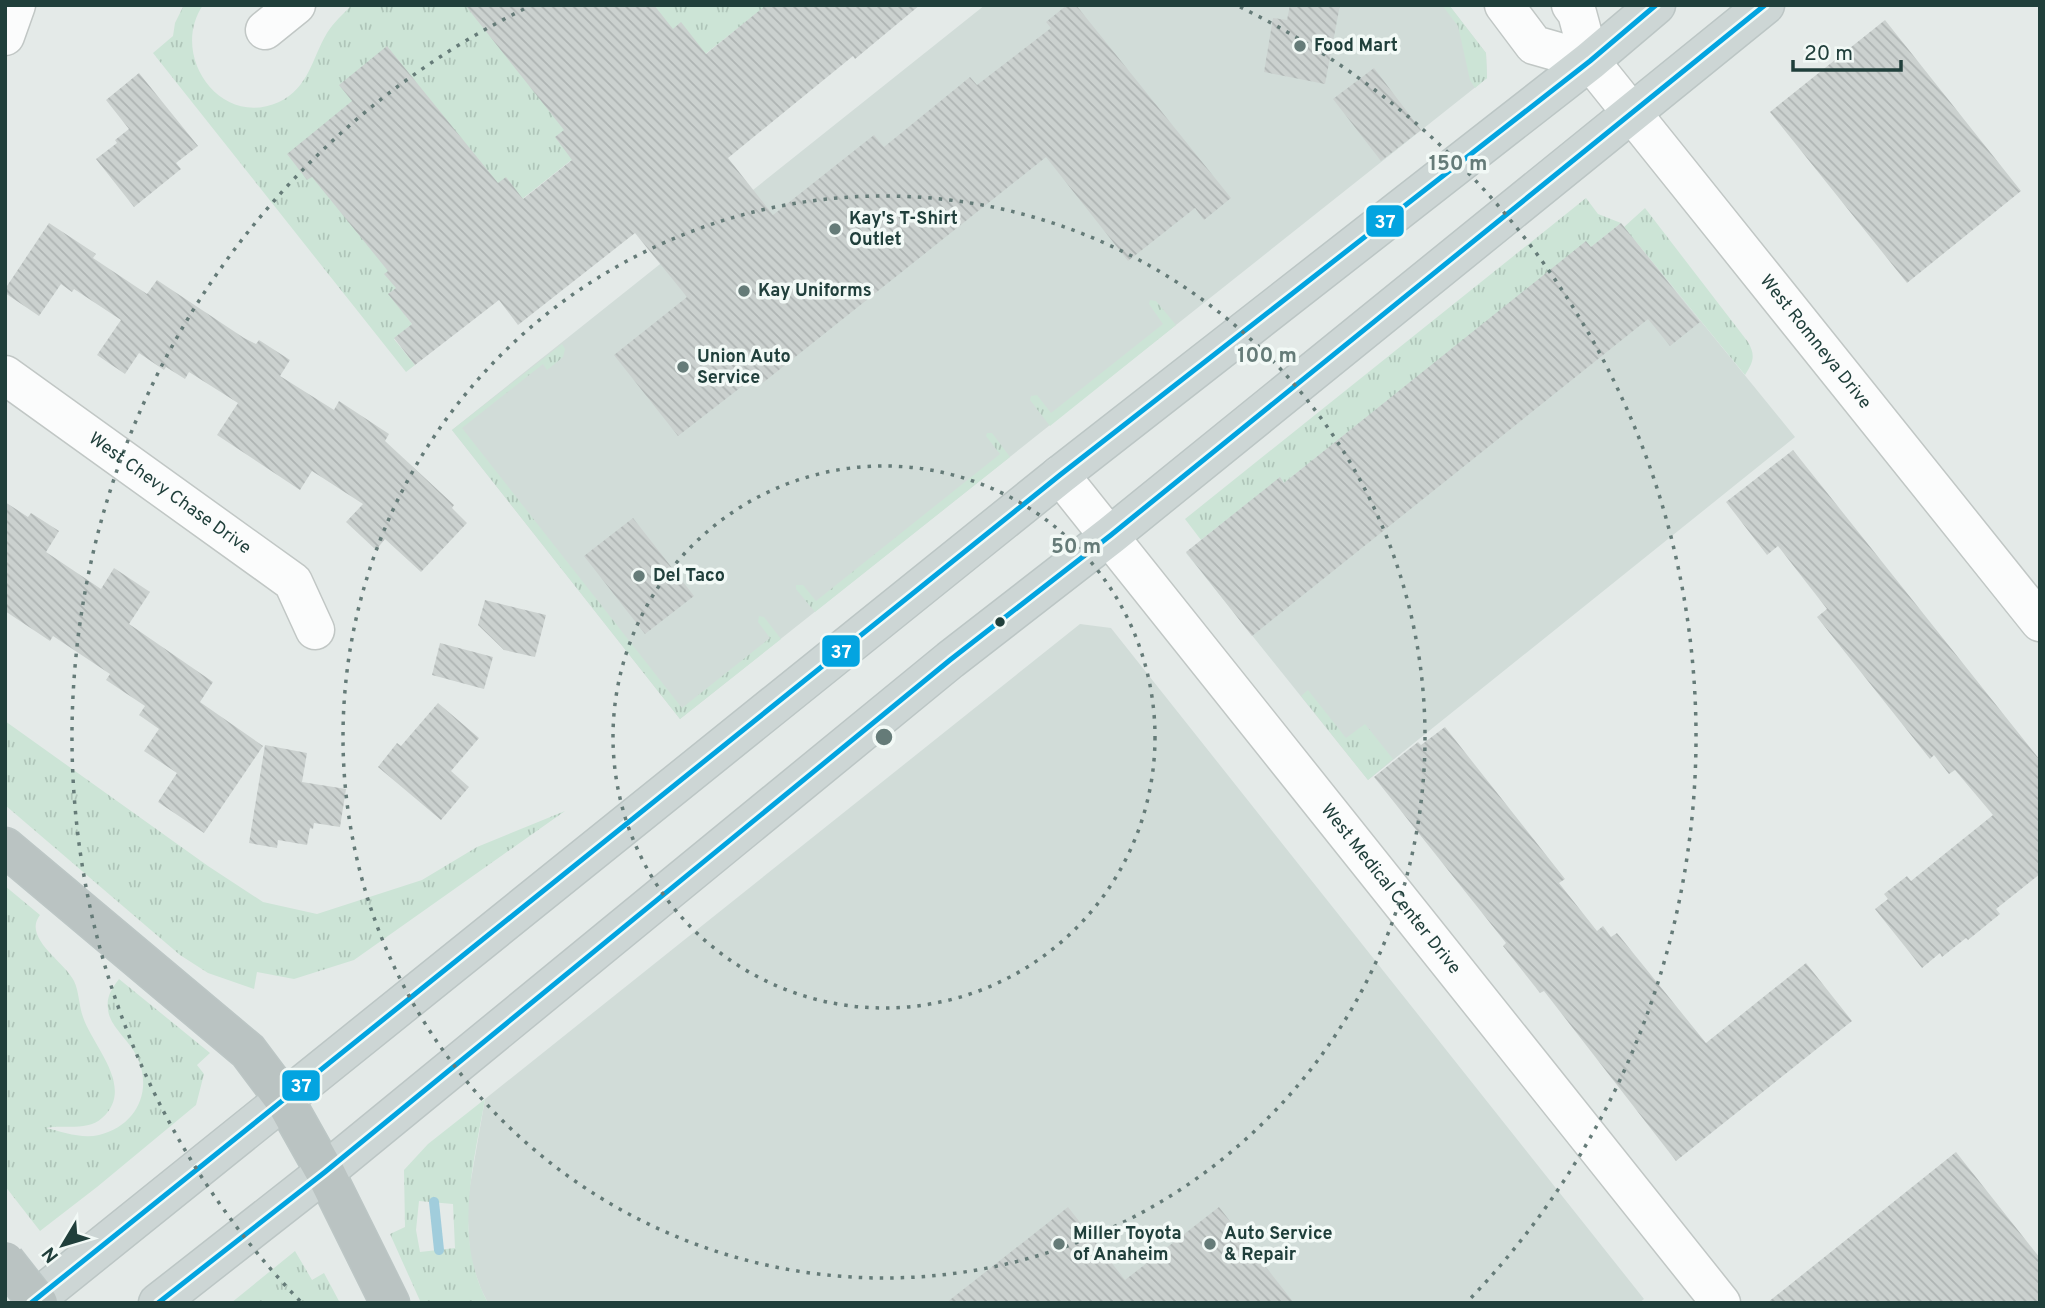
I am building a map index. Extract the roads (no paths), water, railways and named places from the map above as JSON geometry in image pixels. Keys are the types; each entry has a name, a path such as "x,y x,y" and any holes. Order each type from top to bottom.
{"highway":[{"path":"5,847 248,1051 284,1099 325,1172 390,1303"},
{"path":"5,1261 38,1303"}],"main road":[{"path":"31,1303 1060,475 1590,61 1656,5"},
{"path":"158,1303 325,1172 950,660 1111,535 1765,5"}],"street":[{"path":"5,37 16,5"},
{"path":"265,30 296,5"},
{"path":"1504,5 1534,45 1590,61"},
{"name":"West Romneya Drive","path":"1571,5 1577,13 1590,61 2040,622"},
{"name":"West Chevy Chase Drive","path":"5,374 293,582 315,630"},
{"name":"West Medical Center Drive","path":"1060,475 1111,535 1721,1303"}],"waterway":[{"path":"434,1202 439,1250"}],"place":[{"name":"Food Mart","path":"1300,46"},
{"name":"Kay's T-Shirt Outlet","path":"835,229"},
{"name":"Kay Uniforms","path":"744,291"},
{"name":"Union Auto Service","path":"683,367"},
{"name":"Del Taco","path":"639,576"},
{"name":"Miller Toyota of Anaheim","path":"1059,1244"},
{"name":"Auto Service & Repair","path":"1210,1244"}]}
